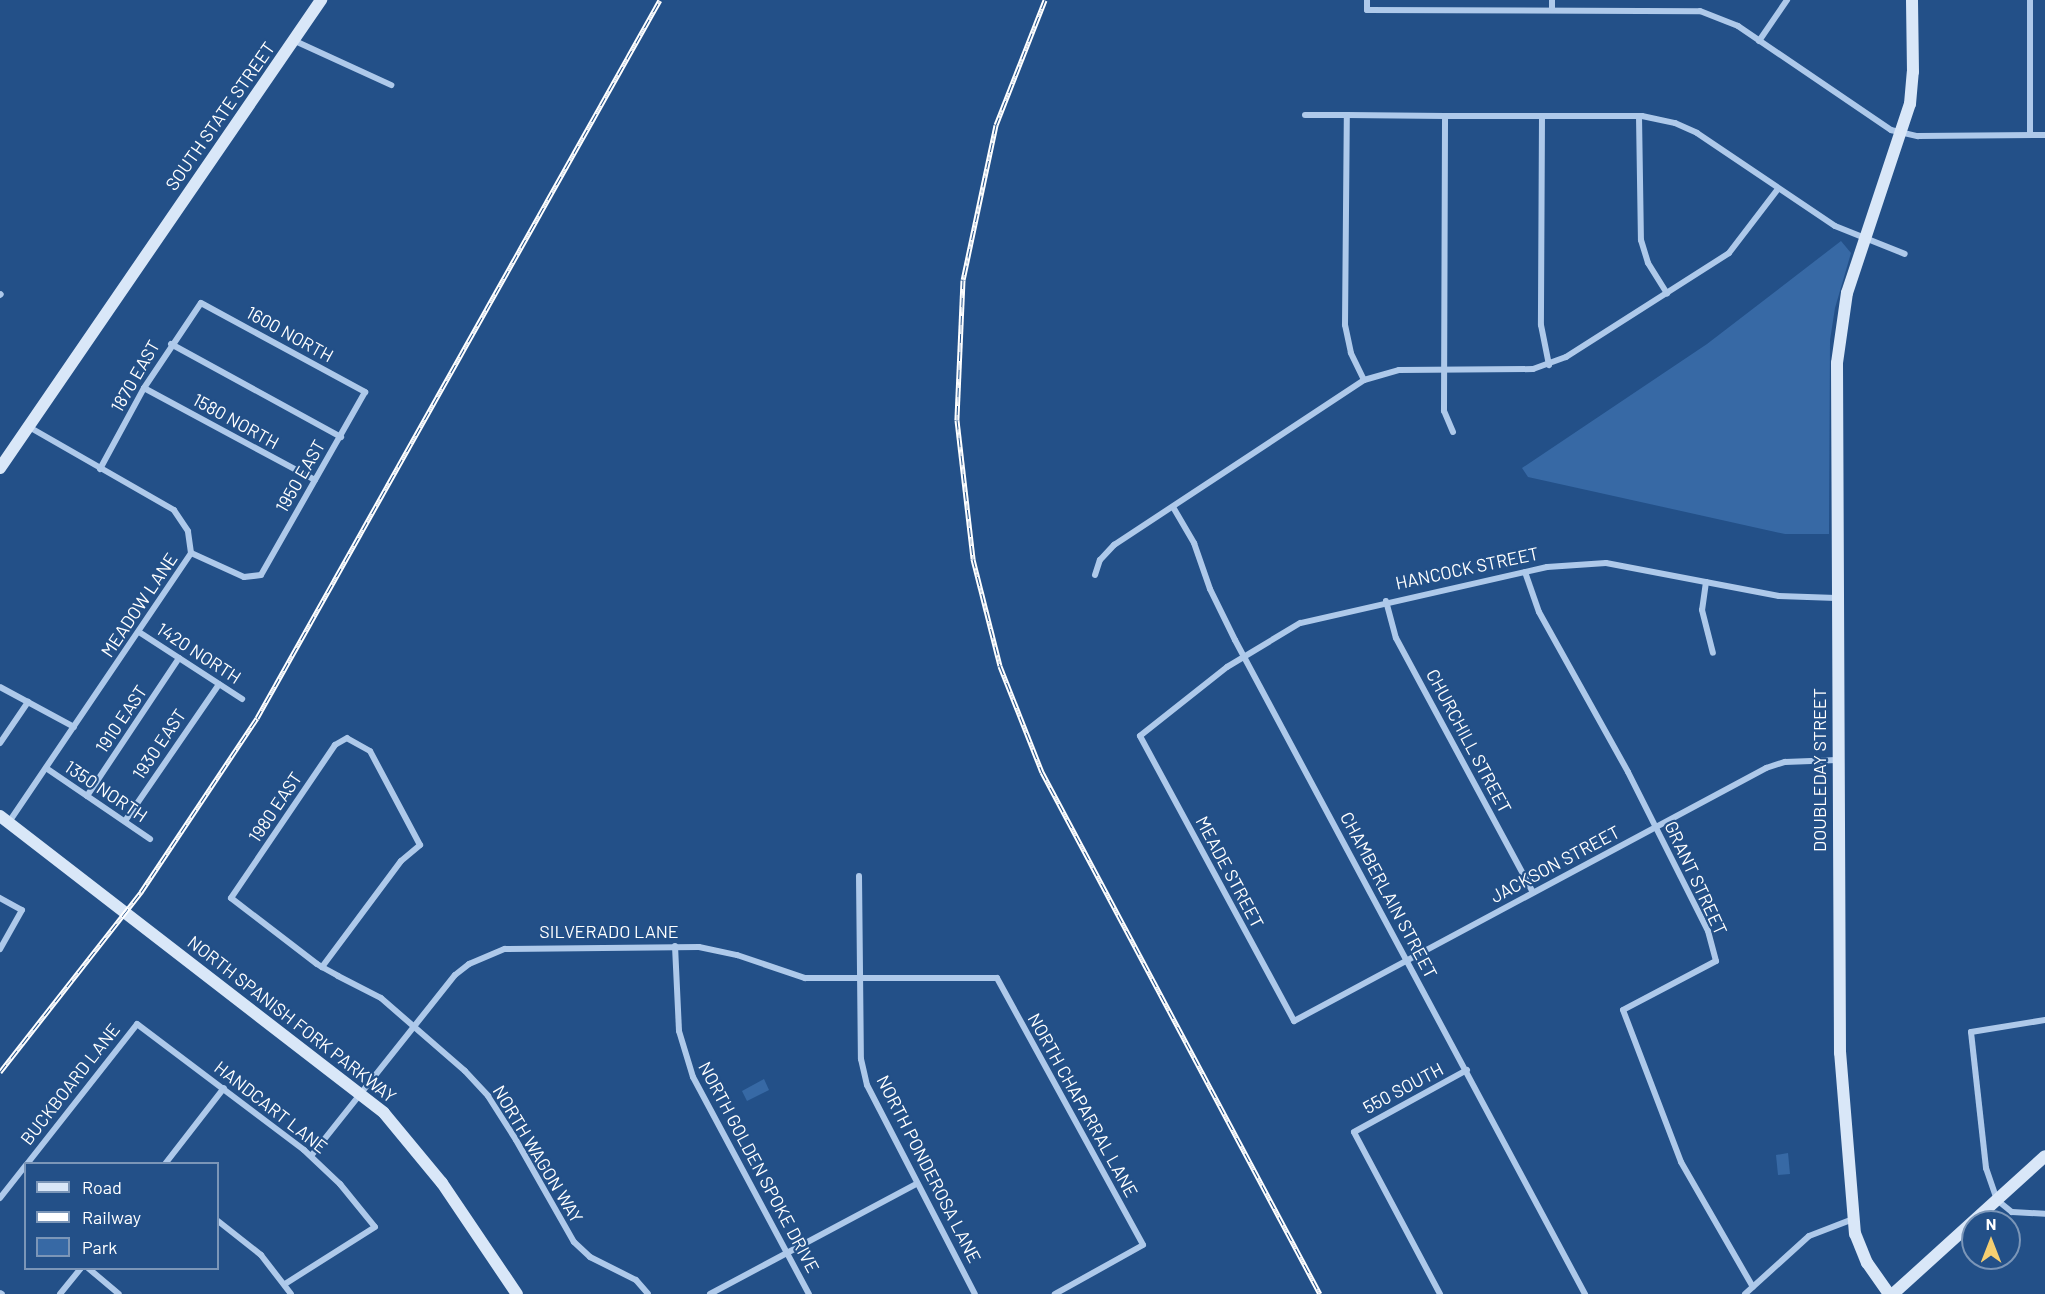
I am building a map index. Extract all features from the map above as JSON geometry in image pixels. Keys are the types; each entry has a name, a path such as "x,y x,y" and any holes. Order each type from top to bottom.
{"street":[{"name":"SOUTH STATE STREET","path":"0,468 321,0"},
{"path":"1367,0 1367,10 1665,9 1711,13 1759,41 1874,121 1901,134 2045,135"},
{"path":"1552,0 1552,9"},
{"path":"1665,0 1665,9"},
{"path":"1759,41 1787,0"},
{"name":"DOUBLEDAY STREET","path":"1891,1294 1862,1254 1853,1219 1839,1039 1836,597 1838,343 1843,308 1864,239 1901,134 1912,88 1912,0"},
{"path":"2030,0 2030,135"},
{"path":"295,41 391,85"},
{"path":"1305,115 1639,116 1664,119 1697,133 1821,219 1864,239 1905,254"},
{"path":"1347,115 1345,325 1351,353 1364,380"},
{"path":"1445,116 1444,411 1453,432"},
{"path":"1542,116 1541,325 1550,365"},
{"path":"1639,116 1639,232 1645,256 1667,294"},
{"path":"1095,575 1108,549 1364,380 1400,370 1525,370 1550,365 1730,254 1778,189"},
{"name":"1870 EAST","path":"100,469 144,388 171,344 201,303"},
{"name":"1600 NORTH","path":"201,303 365,392"},
{"name":"1580 NORTH","path":"171,344 341,436"},
{"name":"1580 NORTH","path":"144,388 315,480"},
{"name":"1950 EAST","path":"190,553 244,577 261,575 365,392"},
{"name":"MEADOW LANE","path":"4,819 46,768 190,553 184,522 174,510 28,426"},
{"name":"CHAMBERLAIN STREET","path":"1173,507 1194,543 1210,589 1244,655 1585,1294"},
{"name":"HANCOCK STREET","path":"1140,736 1244,655 1300,623 1386,601 1525,572 1589,562 1779,596 1836,597"},
{"name":"GRANT STREET","path":"1525,572 1539,612 1698,910 1716,961 1623,1010 1681,1162 1753,1287"},
{"path":"1706,582 1701,610 1713,653"},
{"name":"CHURCHILL STREET","path":"1386,601 1396,638 1533,892"},
{"name":"1420 NORTH","path":"139,632 242,699"},
{"name":"1910 EAST","path":"87,796 179,658"},
{"name":"1930 EAST","path":"125,821 219,684"},
{"path":"0,687 74,727"},
{"path":"0,744 28,702"},
{"name":"MEADE STREET","path":"1140,736 1294,1022"},
{"name":"1980 EAST","path":"231,898 335,745 347,738 370,751 420,845 401,861 322,967"},
{"name":"JACKSON STREET","path":"1294,1022 1766,768 1785,762 1837,760"},
{"name":"1350 NORTH","path":"46,768 150,838"},
{"name":"NORTH SPANISH FORK PARKWAY","path":"4,819 360,1092 413,1145 517,1294"},
{"name":"NORTH PONDEROSA LANE","path":"859,876 861,1059 867,1085 916,1184 975,1294"},
{"path":"0,898 21,910 0,949"},
{"name":"NORTH WAGON WAY","path":"231,898 322,967 381,998 488,1096 574,1242 590,1257 636,1280 648,1294"},
{"name":"SILVERADO LANE","path":"311,1156 455,975 486,955 505,949 675,946 729,953 805,978 997,978"},
{"name":"NORTH GOLDEN SPOKE DRIVE","path":"675,946 677,1013 684,1054 809,1294"},
{"name":"NORTH CHAPARRAL LANE","path":"997,978 1143,1245 1055,1294"},
{"path":"2045,1020 1971,1032 1986,1168 1997,1200 2012,1212 2045,1214"},
{"name":"HANDCART LANE","path":"138,1024 311,1156 340,1184 375,1227 285,1284"},
{"name":"BUCKBOARD LANE","path":"28,1162 138,1024"},
{"name":"550 SOUTH","path":"1440,1294 1354,1132 1467,1070"},
{"path":"167,1162 224,1088"},
{"path":"1891,1294 2045,1156"},
{"name":"BUCKBOARD LANE","path":"0,1197 24,1167"},
{"path":"710,1294 916,1184"},
{"path":"1745,1294 1809,1236 1853,1219"},
{"path":"219,1222 261,1255 291,1294"},
{"path":"60,1294 80,1270"},
{"path":"89,1270 120,1294"}],"green space":[{"path":"1841,241 1851,253 1835,308 1830,340 1829,534 1785,534 1528,477 1522,468 1707,344"},
{"path":"764,1079 769,1090 747,1101 742,1091"},
{"path":"1788,1153 1790,1174 1778,1175 1776,1155"}],"railway":[{"path":"0,1072 141,892 257,718 660,0"},
{"path":"1045,0 996,125 963,280 957,420 973,559 1000,666 1042,772 1320,1294"}]}
